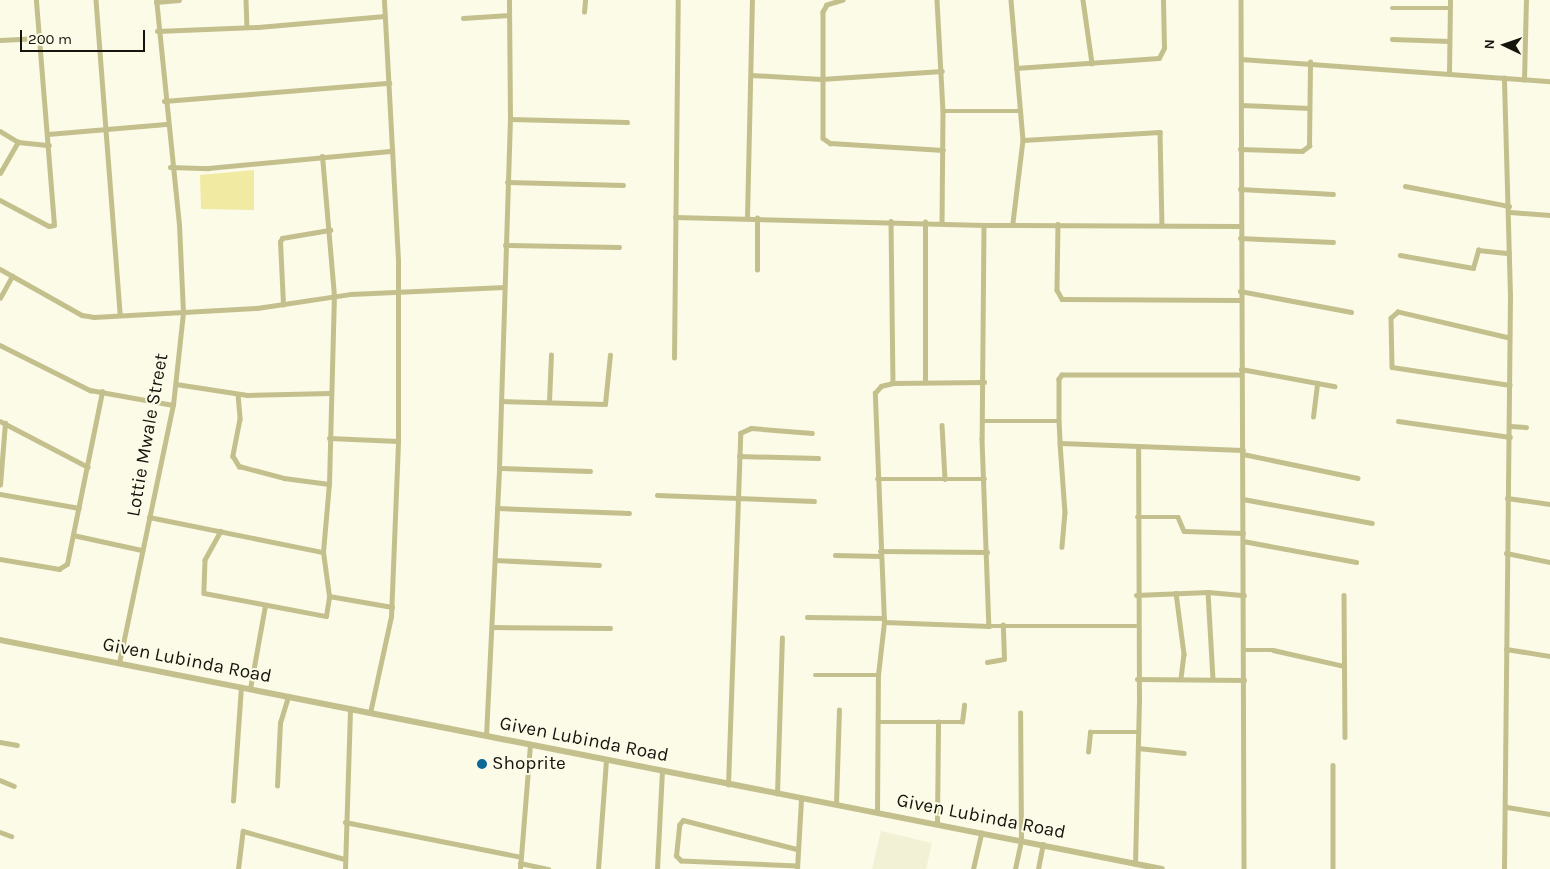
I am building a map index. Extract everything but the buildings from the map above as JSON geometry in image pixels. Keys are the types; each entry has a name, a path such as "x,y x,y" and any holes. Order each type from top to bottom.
{"street":[{"path":"0,200 53,226 49,145 36,0"},
{"path":"96,0 120,315"},
{"path":"156,1 179,0"},
{"path":"246,0 247,27"},
{"path":"370,713 392,607 398,441 399,293 384,0"},
{"path":"486,736 499,468 510,120 509,0"},
{"path":"584,12 585,0"},
{"path":"674,358 678,0"},
{"path":"747,218 752,0"},
{"path":"843,0 824,8 822,134 826,142 943,150"},
{"path":"936,0 944,111 942,223"},
{"path":"1011,0 1023,140 1012,223"},
{"path":"1083,0 1092,64"},
{"path":"1016,68 1159,58 1164,48 1164,0"},
{"path":"1241,0 1240,300 1244,541 1244,680 1241,757 1244,869"},
{"path":"1449,73 1450,0"},
{"path":"1524,80 1526,0"},
{"name":"Lottie Mwale Street","path":"119,664 173,405 182,313 179,225 170,167 157,31 156,1"},
{"path":"1392,8 1450,8"},
{"path":"463,18 510,15"},
{"path":"157,31 247,27 385,16"},
{"path":"0,40 40,38"},
{"path":"1392,39 1449,41"},
{"path":"1241,59 1310,62 1550,81"},
{"path":"1240,149 1302,151 1310,143 1310,62"},
{"path":"751,75 822,79 942,71"},
{"path":"1504,78 1510,212 1510,437 1506,498 1507,807 1504,869"},
{"path":"164,101 389,83"},
{"path":"1241,105 1309,108"},
{"path":"944,111 1020,111"},
{"path":"510,120 627,122"},
{"path":"48,134 166,124"},
{"path":"0,131 18,142 49,145"},
{"path":"1023,140 1160,132 1162,224"},
{"path":"0,173 18,142"},
{"path":"170,167 208,168 392,152"},
{"path":"221,532 205,560 204,593 322,617 327,613 329,596 323,552 329,484 334,296 330,230 322,157"},
{"path":"507,182 623,185"},
{"path":"1405,186 1509,206"},
{"path":"1240,189 1333,194"},
{"path":"1510,212 1550,215"},
{"path":"675,217 984,224 1240,226"},
{"path":"757,218 757,270"},
{"path":"891,221 893,383"},
{"path":"925,382 926,222"},
{"path":"984,224 984,479 989,626"},
{"path":"1058,224 1057,290 1062,299 1240,300"},
{"path":"283,305 280,242 282,238 330,230"},
{"path":"1240,238 1333,242"},
{"path":"505,245 619,246"},
{"path":"1400,254 1473,268 1478,250 1509,253"},
{"path":"0,269 82,315 182,313 283,305 334,296 504,287"},
{"path":"0,298 12,276"},
{"path":"1240,291 1351,312"},
{"path":"1509,338 1398,312 1391,318 1392,368 1510,384"},
{"path":"0,345 65,379 102,392 173,405"},
{"path":"501,401 605,404 610,355"},
{"path":"549,402 551,356"},
{"path":"1241,370 1334,386"},
{"path":"1062,547 1065,498 1059,421 1060,379 1062,375 1241,375"},
{"path":"877,812 878,675 884,620 875,393 880,386 893,383 984,382"},
{"path":"1314,417 1317,383"},
{"path":"176,384 238,394 330,393"},
{"path":"0,560 64,567 79,508 102,392"},
{"path":"238,394 240,418 233,456 239,466 284,478 329,484"},
{"path":"1398,420 1510,437"},
{"path":"984,421 1059,421"},
{"path":"0,485 2,422 88,466"},
{"path":"942,425 945,479"},
{"path":"1510,426 1526,427"},
{"path":"728,785 740,433 746,428 812,433"},
{"path":"329,438 398,441"},
{"path":"1060,443 1243,452 1358,478"},
{"path":"1135,864 1138,748 1136,595 1138,447"},
{"path":"739,456 818,458"},
{"path":"499,468 590,471"},
{"path":"877,479 984,479"},
{"path":"0,494 79,508"},
{"path":"658,495 814,501"},
{"path":"1506,498 1550,504"},
{"path":"1243,499 1372,523"},
{"path":"497,508 629,513"},
{"path":"149,517 323,552"},
{"path":"1137,517 1178,518 1184,530 1243,533"},
{"path":"73,535 142,550"},
{"path":"1244,541 1356,562"},
{"path":"836,555 987,552"},
{"path":"1506,553 1550,562"},
{"path":"495,560 599,565"},
{"path":"1136,595 1208,592 1244,595"},
{"path":"1208,592 1213,678"},
{"path":"1176,593 1184,654 1181,679"},
{"path":"1344,595 1345,737"},
{"path":"329,596 392,607"},
{"path":"250,689 265,606"},
{"path":"807,617 989,626 1136,626"},
{"path":"987,662 1004,659 1003,625"},
{"path":"492,627 610,628"},
{"path":"777,794 782,638"},
{"name":"Given Lubinda Road","path":"0,640 728,785 937,823 1162,869"},
{"path":"1506,648 1550,656"},
{"path":"1244,650 1273,650 1344,666"},
{"path":"815,675 878,675"},
{"path":"1137,679 1213,678 1244,680"},
{"path":"233,801 241,687"},
{"path":"277,786 280,723 288,696"},
{"path":"879,722 962,722 964,705"},
{"path":"345,869 350,710"},
{"path":"836,804 839,710"},
{"path":"1015,869 1021,840 1020,713"},
{"path":"937,823 938,722"},
{"path":"1088,752 1090,732 1138,732"},
{"path":"0,742 17,745"},
{"path":"530,746 520,866 548,869"},
{"path":"1138,748 1184,753"},
{"path":"598,869 606,760"},
{"path":"1333,765 1334,869"},
{"path":"657,869 662,771"},
{"path":"0,780 14,786"},
{"path":"797,849 683,820 679,825 676,856 681,861 797,867 800,798"},
{"path":"1507,807 1550,814"},
{"path":"346,822 521,857"},
{"path":"0,832 11,836"},
{"path":"238,869 243,832 345,859"},
{"path":"973,869 982,833"},
{"path":"1038,869 1043,844"}],"shaded area":[{"path":"254,170 254,210 201,209 200,175"},
{"path":"881,831 932,843 926,869 872,869"}],"place":[{"name":"Shoprite","path":"482,764"}]}
